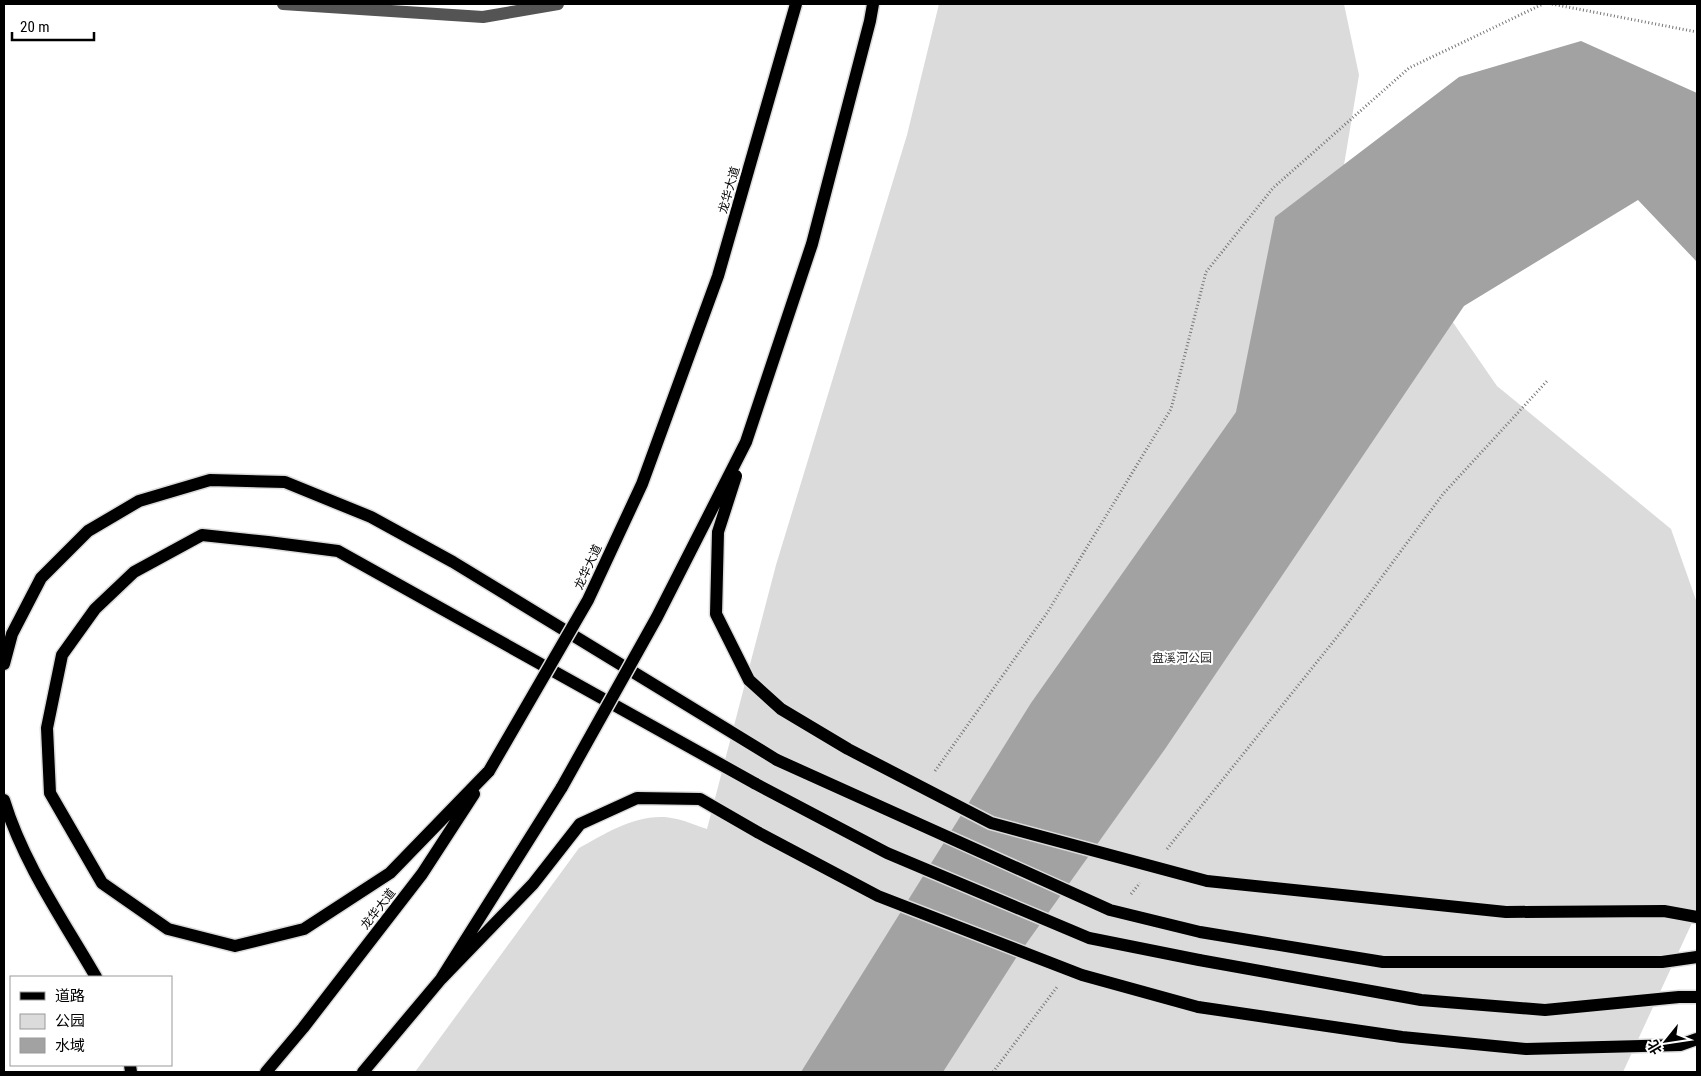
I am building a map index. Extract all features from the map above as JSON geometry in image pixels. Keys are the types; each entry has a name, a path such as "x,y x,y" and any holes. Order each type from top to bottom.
{"main road":[{"name":"龙华大道","path":"266,1072 303,1028 422,874 490,771 588,600 642,484 718,276 796,4"},
{"path":"873,4 870,22 812,244 718,532 716,614 749,680 781,709 848,749 991,823 1207,881 1506,912 1664,911 1697,917"},
{"path":"441,979 562,787 657,617 746,442"},
{"path":"4,664 12,634 41,578 88,531 139,501 210,480 285,482 372,518 453,562 776,760 1110,910 1200,932 1383,962 1662,962 1697,957"},
{"path":"490,771 390,873 304,929 236,946 168,929 102,883 50,793 48,728 62,655 95,609 134,572 202,535 338,551 756,784 887,853 1089,938 1421,1000 1545,1010 1679,997 1697,998"},
{"path":"363,1072 441,979 533,884 580,824 637,798 700,799 759,833 878,896 1082,975 1198,1007 1402,1037 1526,1049 1680,1045 1697,1039"},
{"path":"4,800 12,826 37,876 95,976"}],"street":[{"path":"283,4 482,17 558,4"}],"path":[{"path":"933,774 1047,614 1171,409 1206,272 1236,234 1273,188 1409,68 1543,4"},
{"path":"1552,4 1697,32"},
{"path":"1165,852 1344,628 1443,494 1548,380"},
{"path":"1129,897 1141,882"},
{"path":"993,1072 1062,981"}],"green space":[{"name":"盘溪河公园","path":"939,4 1344,4 1359,75 1344,165 1497,386 1671,529 1697,603 1697,912 1623,1072 415,1072 579,848 614,829 651,817 677,819 707,829 776,565 907,135"}],"water":[{"path":"1581,41 1697,93 1697,262 1638,200 1464,306 1165,749 1016,958 943,1072 801,1072 1031,703 1236,412 1275,217 1459,77"}]}
